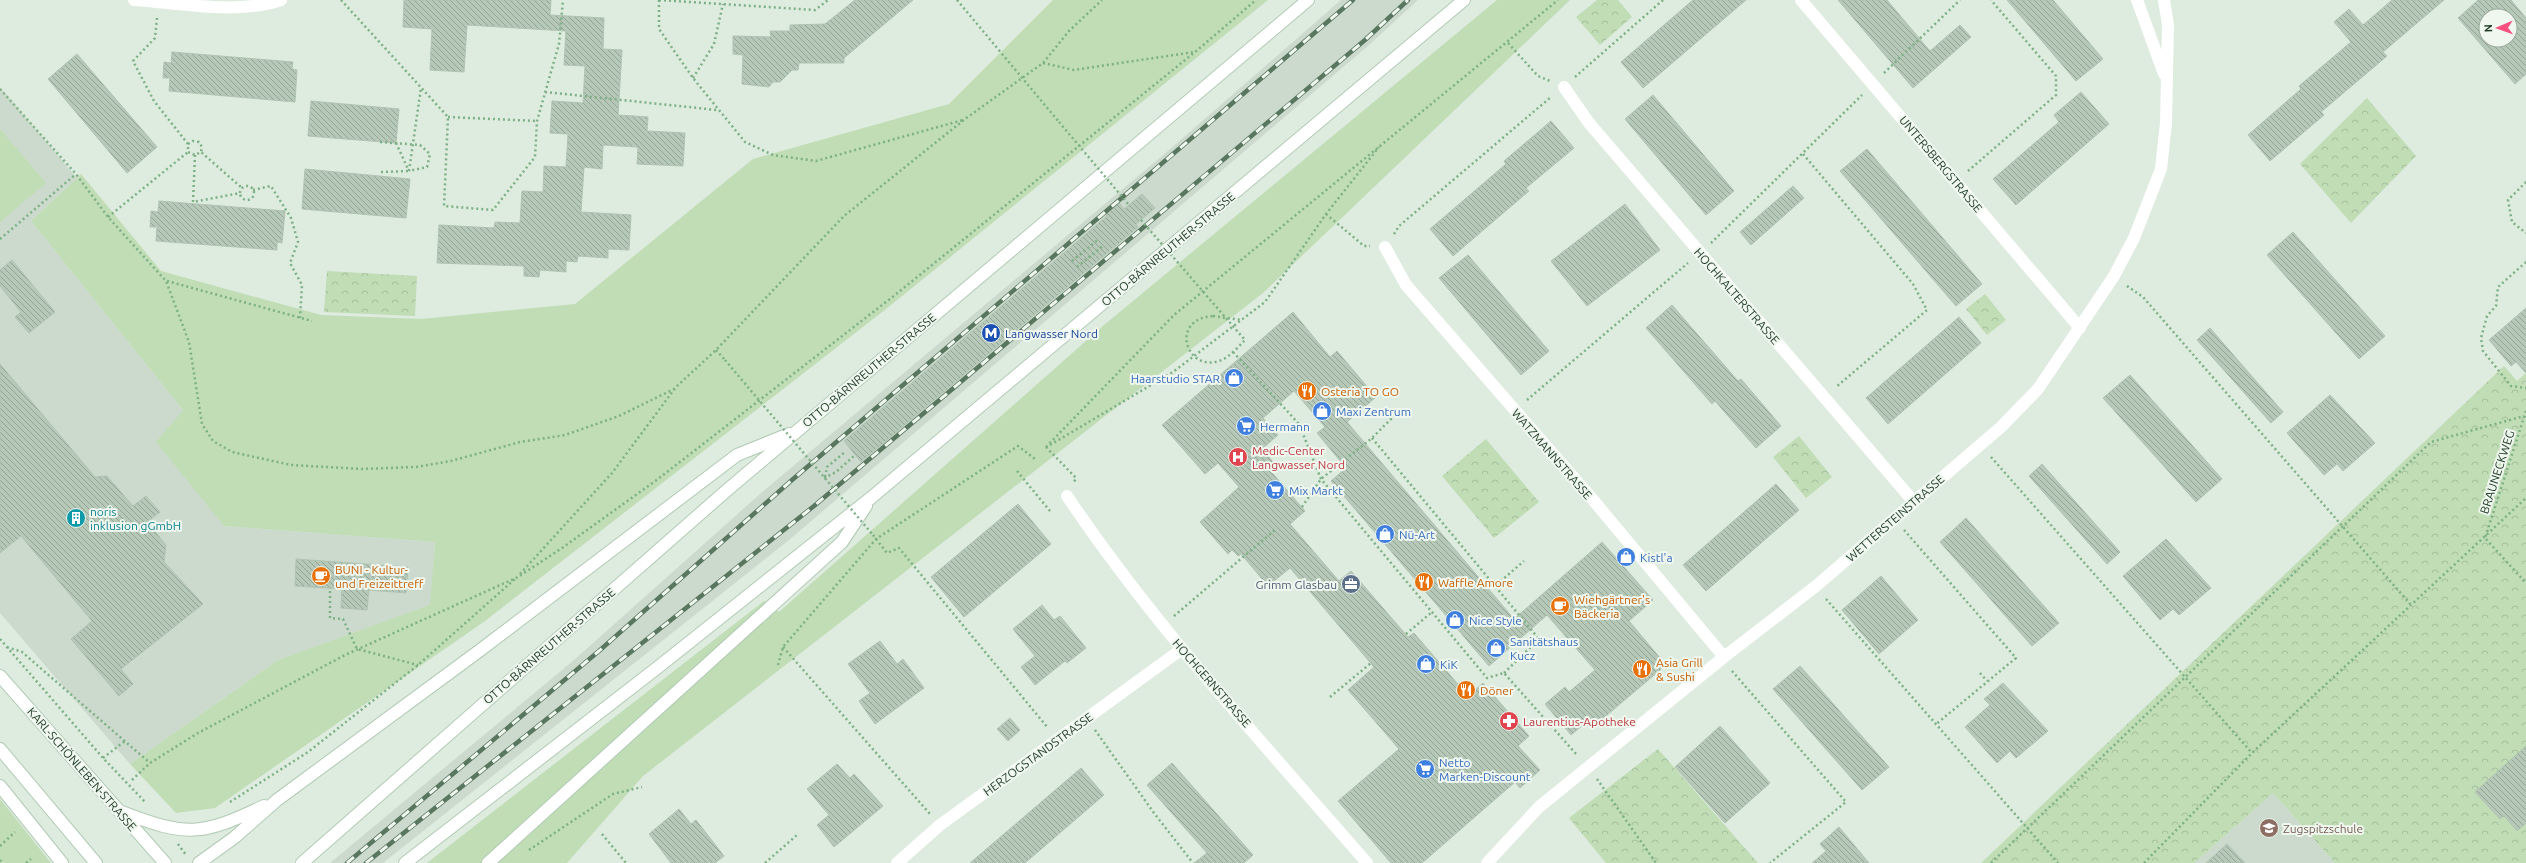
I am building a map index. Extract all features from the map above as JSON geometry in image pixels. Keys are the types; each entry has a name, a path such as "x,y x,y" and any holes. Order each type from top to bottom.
{"main road":[{"path":"134,0 262,7 281,0"},
{"name":"OTTO-BÄRNREUTHER-STRASSE","path":"302,863 798,430 1308,0"},
{"name":"OTTO-BÄRNREUTHER-STRASSE","path":"404,863 657,668 872,497 1464,0"},
{"name":"UNTERSBERGSTRASSE","path":"1801,0 2080,328"},
{"name":"WETTERSTEINSTRASSE","path":"2136,0 2166,80"},
{"name":"WETTERSTEINSTRASSE","path":"1487,863 1539,807 1724,657 1816,586 1980,445 2038,388 2114,276 2134,238 2161,169 2166,123 2168,24 2164,0"},
{"name":"HOCHKALTERSTRASSE","path":"1564,87 1588,123 1914,502"},
{"name":"WATZMANNSTRASSE","path":"1385,247 1406,285 1514,411 1594,501 1724,657"},
{"name":"OTTO-BÄRNREUTHER-STRASSE","path":"199,863 235,837 277,800 486,646 737,455 798,430"},
{"name":"HOCHGERNSTRASSE","path":"1067,496 1105,553 1182,649 1367,863"},
{"name":"OTTO-BÄRNREUTHER-STRASSE","path":"488,863 842,542 872,497"},
{"name":"HERZOGSTANDSTRASSE","path":"897,863 940,825 1182,649"},
{"name":"KARL-SCHÖNLEBEN-STRASSE","path":"0,676 164,863"},
{"path":"0,749 96,863"},
{"path":"0,786 62,863"},
{"name":"OTTO-BÄRNREUTHER-STRASSE","path":"120,812 165,827 201,830 231,822 277,800"}],"path":[{"path":"341,0 448,117 444,206 494,210 535,157 537,121 559,44 563,0"},
{"path":"828,0 815,10 658,0 659,29 693,78 745,142 773,155 816,162 965,119"},
{"path":"956,0 1129,205"},
{"path":"227,804 308,752 418,665 518,577 612,473 676,387 716,350 844,216 965,119 1043,62 1069,31 1102,0"},
{"path":"132,780 150,763 205,730 357,649 518,577 562,548 671,469 896,295 1195,52 1256,0"},
{"path":"1046,448 1174,316 1383,142 1508,43 1558,0"},
{"path":"1326,214 1364,246 1385,247 1399,226 1545,101 1564,87 1663,0"},
{"path":"1514,411 1700,253 1960,0"},
{"path":"1956,182 2056,95 2056,76 1991,0"},
{"path":"159,2 155,38 133,61 154,101 188,144 188,152"},
{"path":"693,78 714,44 723,4"},
{"path":"1508,43 1538,76 1564,87"},
{"path":"1043,62 1074,70 1195,52"},
{"path":"409,171 409,160 422,88"},
{"path":"0,89 76,174 108,217 166,281 189,342 202,424 212,441 232,452 292,465 362,469 416,467 451,461 520,442 565,435 619,416 676,387"},
{"path":"545,92 718,110"},
{"path":"448,117 537,121"},
{"path":"188,144 193,141 199,142 202,147 201,152"},
{"path":"380,142 420,145 430,154 427,167 409,171 381,172"},
{"path":"1046,448 1173,372 1265,302 1326,214 1383,142"},
{"path":"396,143 409,171"},
{"path":"188,152 194,155 201,152"},
{"path":"108,217 188,152"},
{"path":"201,152 242,188"},
{"path":"1802,154 1913,284 1927,310 1823,397"},
{"path":"194,155 193,202 240,193"},
{"path":"0,239 76,174"},
{"path":"2526,182 2508,200 2512,222 2526,233"},
{"path":"253,190 253,198 248,200 242,198 240,193 242,188 246,185 253,190 271,186 291,218 298,242 290,263 302,285 300,318"},
{"path":"1141,220 1245,340 1233,352 1219,361 1203,362 1190,353 1185,340 1189,327 1200,317 1213,316 1241,320"},
{"path":"1072,261 1099,239"},
{"path":"1077,267 1104,245"},
{"path":"2526,262 2498,287 2496,306 2487,316 2481,338 2483,351 2511,386 2526,388"},
{"path":"2114,276 2143,297 2411,605"},
{"path":"166,281 312,321"},
{"path":"716,350 887,553 899,548 1057,739"},
{"path":"1233,352 1299,424 1321,479 1487,678 1504,673 1539,639 1372,438"},
{"name":"BRAUNECKWEG","path":"2484,538 2526,411"},
{"path":"1302,507 1321,479 1372,438 1398,412"},
{"path":"1991,863 2343,528 2431,442 2524,416"},
{"path":"1980,445 2252,753"},
{"path":"778,665 783,647 876,539 1018,446 1035,459"},
{"path":"1046,448 1076,478 1067,496"},
{"path":"824,478 827,467 845,452"},
{"path":"824,478 836,472 854,456"},
{"path":"1017,471 1050,510"},
{"path":"2144,863 2252,753 2526,498"},
{"path":"1894,519 2016,658 1935,725"},
{"path":"1164,626 1276,529"},
{"path":"2484,538 2526,583"},
{"path":"1495,586 1524,561"},
{"path":"1816,586 1935,725 2058,863"},
{"path":"330,592 330,618 343,619 357,649"},
{"path":"1406,634 1432,612"},
{"path":"0,639 103,758 125,741"},
{"path":"6,647 22,652 150,763"},
{"path":"783,647 940,825"},
{"path":"357,649 418,665"},
{"path":"1724,657 1736,677 1846,802 1770,863"},
{"path":"1330,697 1371,663"},
{"path":"1504,673 1588,767 1656,863"},
{"path":"1980,673 1987,681"},
{"path":"1087,718 1154,813 1193,863"},
{"path":"522,854 613,794 642,787"},
{"path":"0,846 15,832"},
{"path":"602,834 626,863"},
{"path":"765,863 797,835"},
{"path":"26,863 31,859"}],"shaded area":[{"path":"1341,0 1418,0 1369,45 789,540 383,863 330,863 574,660 760,494 1169,150"},
{"path":"0,87 77,178 31,221 183,410 224,526 435,542 431,605 278,660 130,764 0,613"},
{"name":"Zugspitzschule","path":"2273,793 2335,863 2194,863"}],"green space":[{"path":"1053,0 1268,0 886,309 485,621 215,808 176,813 130,764 278,660 430,605 435,542 224,526 156,442 183,410 31,221 81,174 161,271 321,315 421,319 575,304 753,159 949,104"},
{"path":"1497,0 1570,0 1263,293 643,776 567,863 427,863 764,601 779,612 1104,325"},
{"path":"1597,0 1618,0 1632,17 1600,45 1576,17"},
{"path":"2367,98 2416,156 2351,223 2300,164"},
{"path":"0,129 46,183 0,222"},
{"path":"327,271 417,276 415,316 324,312"},
{"path":"1985,294 2006,320 1987,335 1966,309"},
{"path":"2504,366 2517,381 2526,373 2526,863 2335,863 2273,793 2194,863 1981,863"},
{"path":"1799,436 1832,477 1806,498 1773,457"},
{"path":"1486,439 1539,502 1494,538 1442,476"},
{"path":"1658,749 1758,863 1606,863 1569,818"},
{"path":"0,799 51,863 0,863"}],"building":[{"path":"404,0 551,0 550,15 604,18 603,49 622,50 618,115 648,117 647,131 685,133 683,166 637,164 638,147 603,145 602,169 584,167 581,212 631,215 629,250 608,249 608,258 578,256 577,262 566,261 566,272 540,270 539,277 524,276 524,266 437,263 439,225 494,228 495,222 520,223 522,191 543,192 544,166 566,167 568,134 550,133 552,101 583,103 585,66 564,65 566,31 467,25 464,72 430,70 432,29 403,27"},
{"path":"855,0 913,0 844,58 844,63 799,63 798,70 792,70 780,82 773,82 769,87 742,84 743,55 733,54 733,36 771,37 770,31 790,31 790,25 825,24"},
{"path":"1693,0 1746,0 1643,88 1621,62"},
{"path":"1838,0 1887,0 1930,51 1960,25 1971,37 1913,88"},
{"path":"2007,0 2053,0 2103,59 2076,81"},
{"path":"2392,0 2444,0 2383,52 2387,56 2321,112 2324,115 2270,161 2248,135 2301,89 2299,86 2351,42 2334,22 2349,9 2363,25"},
{"path":"2478,0 2511,0 2518,8 2478,8 2478,41 2458,18"},
{"path":"2518,8 2526,18 2526,74 2515,84 2484,48 2518,48"},
{"path":"172,52 293,62 292,69 297,70 295,102 169,91 170,78 163,78 164,62 171,63"},
{"path":"77,54 157,147 127,173 48,79"},
{"path":"2081,92 2109,124 2016,205 1993,179 2059,122 2054,115"},
{"path":"1653,95 1734,191 1706,215 1625,119"},
{"path":"311,101 399,109 396,143 308,136"},
{"path":"1551,121 1574,148 1526,188 1529,191 1453,256 1430,229 1506,164 1504,161"},
{"path":"1867,149 1982,284 1956,306 1840,171"},
{"path":"305,169 410,179 406,218 302,209"},
{"path":"1793,186 1804,198 1751,245 1740,232"},
{"path":"1142,194 1155,208 1136,224 1138,227 861,462 844,441 1107,216 1105,214 1119,203 1124,209"},
{"path":"159,201 285,211 282,243 277,242 277,250 156,241 157,227 150,227 151,211 158,212"},
{"path":"1625,204 1660,250 1587,306 1551,261"},
{"path":"2293,232 2385,336 2359,359 2267,255"},
{"path":"1468,255 1549,351 1521,375 1439,278"},
{"path":"12,260 55,312 29,333 15,317 21,312 0,286 0,270"},
{"path":"1672,305 1738,381 1741,379 1781,426 1756,448 1715,401 1712,404 1646,328"},
{"path":"2526,308 2526,373 2516,362 2511,366 2489,340"},
{"path":"1293,312 1330,357 1337,351 1376,397 1347,422 1514,619 1602,542 1653,600 1629,621 1666,665 1594,726 1589,720 1571,735 1545,704 1565,687 1569,692 1595,670 1547,615 1489,666 1331,481 1346,468 1317,433 1325,427 1294,391 1263,418 1278,435 1262,449 1274,463 1268,468 1305,511 1290,524 1339,581 1351,571 1408,637 1414,633 1468,696 1483,683 1529,736 1518,746 1540,770 1520,788 1515,782 1422,863 1391,863 1338,801 1399,749 1348,690 1374,667 1290,568 1268,586 1241,554 1238,556 1232,550 1228,554 1200,522 1239,487 1218,463 1205,474 1162,425"},
{"path":"1959,317 1981,343 1888,424 1866,398"},
{"path":"2210,328 2283,412 2271,423 2197,340"},
{"name":"noris inklusion gGmbH","path":"0,364 95,477 107,476 133,506 146,496 160,512 147,522 166,545 164,562 203,604 121,669 133,684 119,696 71,639 92,621 21,536 0,553"},
{"path":"2130,375 2222,479 2196,502 2103,398"},
{"path":"2330,395 2375,443 2343,471 2337,464 2324,475 2287,433"},
{"path":"2042,464 2120,552 2107,564 2029,476"},
{"path":"1776,484 1799,510 1706,591 1683,565"},
{"path":"1018,504 1051,544 964,617 931,577"},
{"path":"1966,518 2059,623 2032,646 1940,542"},
{"path":"2166,539 2211,588 2179,615 2173,609 2160,620 2123,576"},
{"path":"296,559 408,567 406,593 369,590 367,610 341,608 342,589 295,586"},
{"path":"1881,576 1918,620 1879,654 1842,610"},
{"path":"1042,605 1054,620 1060,616 1086,648 1067,663 1065,661 1035,685 1021,667 1035,656 1013,629"},
{"path":"880,641 897,664 903,659 924,688 875,724 859,701 870,693 848,664"},
{"path":"1800,666 1889,767 1862,790 1773,689"},
{"path":"2003,683 2048,731 2016,758 2010,751 1997,763 1965,727 1990,705 1984,699"},
{"path":"1010,718 1020,730 1008,741 997,729"},
{"path":"1720,726 1770,783 1725,823 1675,767"},
{"path":"2526,746 2526,823 2517,831 2504,816 2500,819 2475,792"},
{"path":"1172,763 1253,855 1244,863 1194,863 1207,853 1147,785"},
{"path":"837,764 850,778 854,774 883,806 834,847 817,825 829,815 807,789"},
{"path":"1081,768 1104,795 1025,863 970,863"},
{"path":"679,809 691,824 696,820 724,856 715,863 671,863 649,834"},
{"path":"1839,827 1869,863 1812,863 1826,851 1820,844"},
{"path":"2227,844 2245,863 2206,863"}],"railway":[{"path":"347,863 599,651 792,480 1353,0"},
{"path":"366,863 814,506 1365,40 1408,0"}],"place":[{"name":"Langwasser Nord","path":"991,333"},
{"name":"Haarstudio STAR","path":"1234,378"},
{"name":"Osteria TO GO","path":"1307,391"},
{"name":"Maxi Zentrum","path":"1322,411"},
{"name":"Hermann","path":"1246,426"},
{"name":"Medic-Center Langwasser Nord","path":"1238,457"},
{"name":"Mix Markt","path":"1275,490"},
{"name":"noris inklusion gGmbH","path":"76,518"},
{"name":"Nü-Art","path":"1385,534"},
{"name":"Kistl'a","path":"1626,557"},
{"name":"BUNI - Kultur- und Freizeittreff","path":"321,576"},
{"name":"Waffle Amore","path":"1424,582"},
{"name":"Grimm Glasbau","path":"1351,584"},
{"name":"Wiehgärtner's Bäckeria","path":"1560,606"},
{"name":"Nice Style","path":"1455,620"},
{"name":"Sanitätshaus Kucz","path":"1496,648"},
{"name":"KiK","path":"1426,664"},
{"name":"Asia Grill & Sushi","path":"1642,669"},
{"name":"Döner","path":"1466,690"},
{"name":"Laurentius-Apotheke","path":"1509,721"},
{"name":"Netto Marken-Discount","path":"1425,769"},
{"name":"Zugspitzschule","path":"2269,828"}]}
